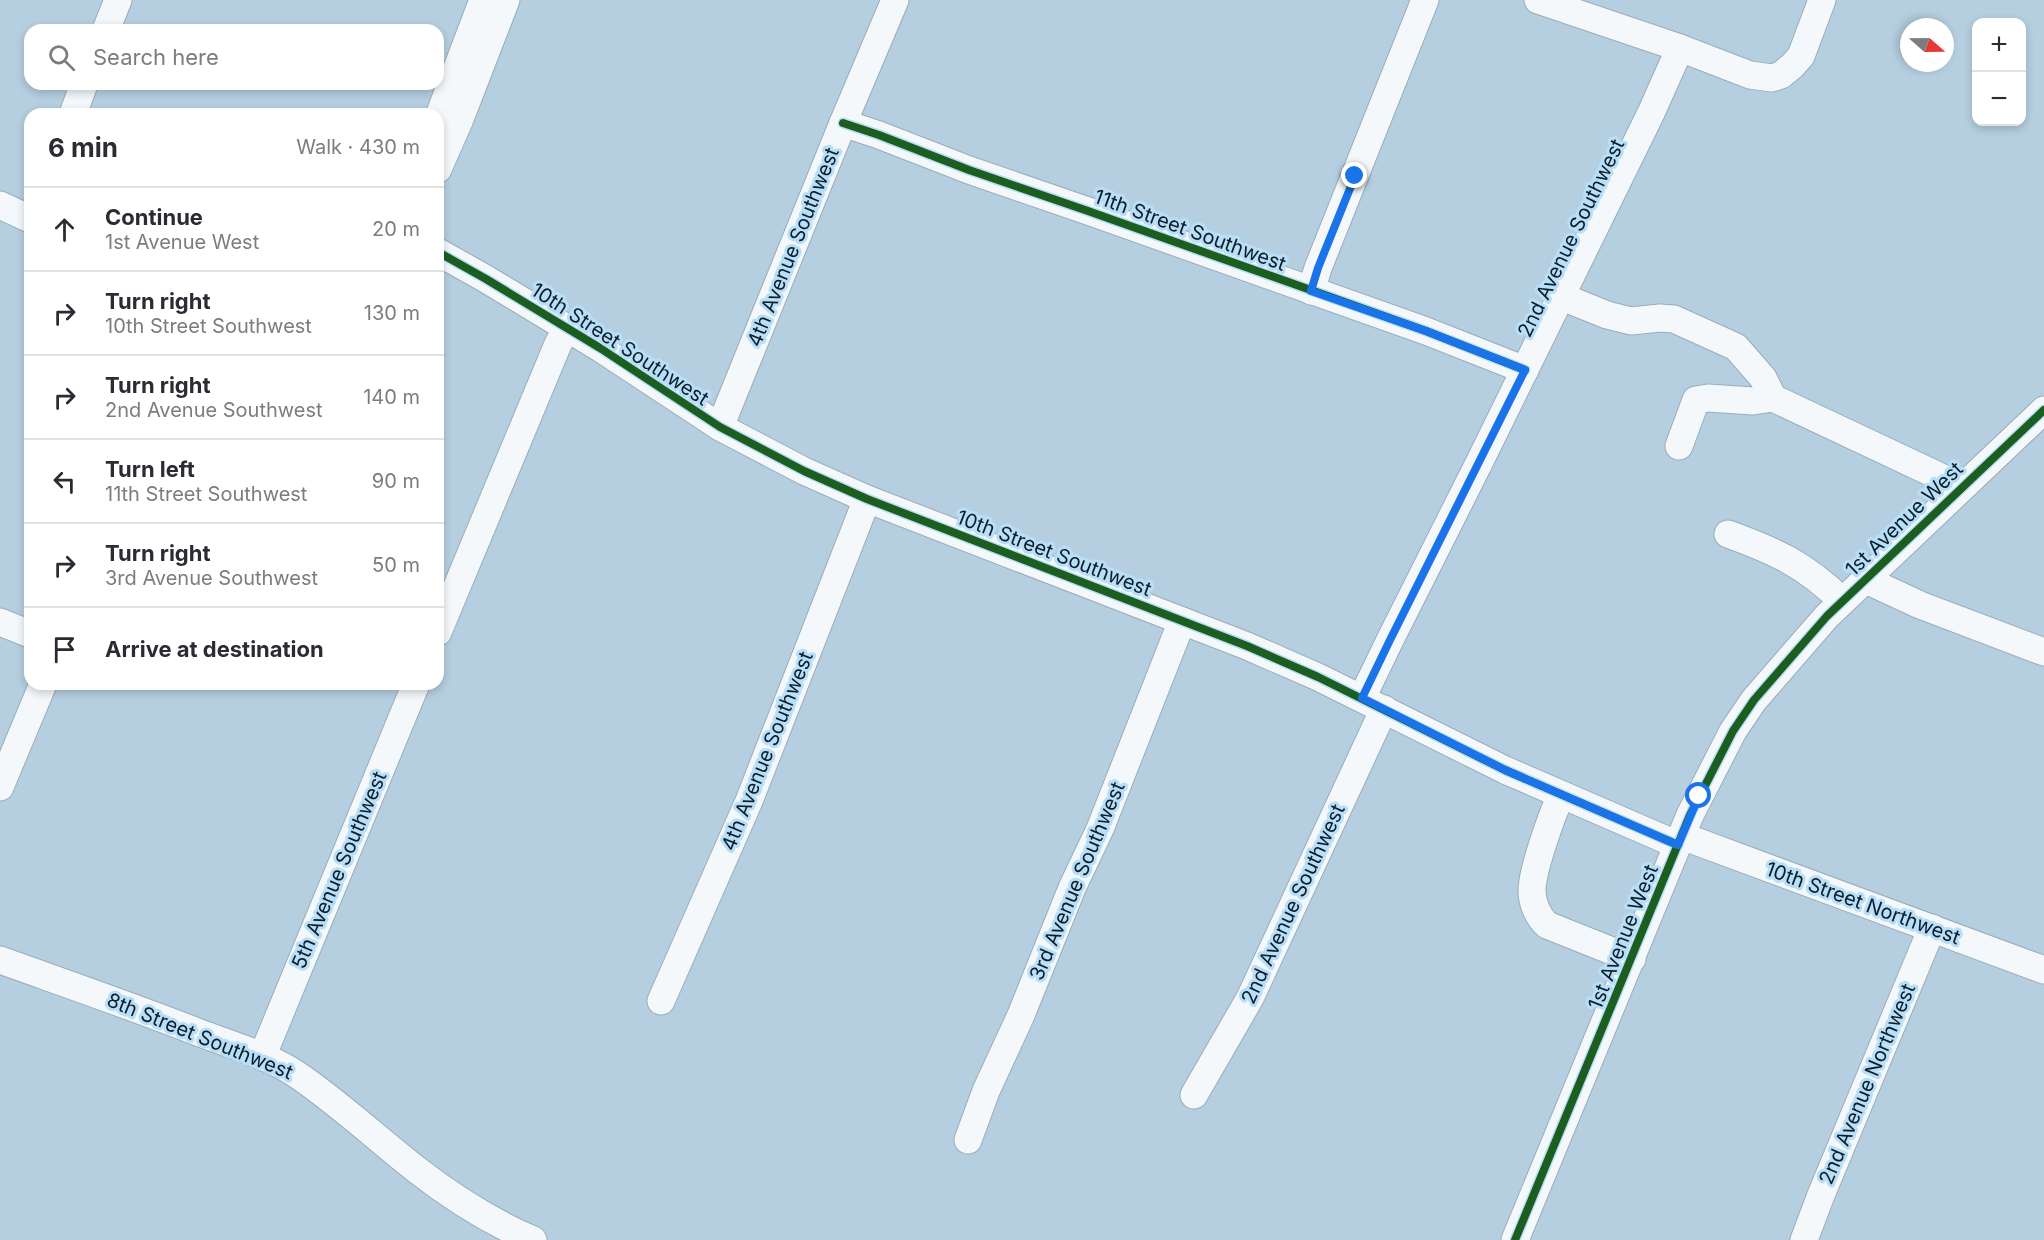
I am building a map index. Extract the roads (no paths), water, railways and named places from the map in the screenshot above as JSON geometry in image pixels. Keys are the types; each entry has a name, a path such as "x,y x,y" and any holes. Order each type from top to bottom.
{"street":[{"path":"108,24 118,0"},
{"path":"442,108 483,0"},
{"path":"444,155 506,0"},
{"name":"4th Avenue Southwest","path":"720,427 895,0"},
{"path":"1311,291 1318,268 1425,0"},
{"path":"1538,0 1680,48 1750,75 1772,78 1781,75 1800,56 1820,7"},
{"name":"2nd Avenue Southwest","path":"1194,1095 1250,998 1373,704 1390,640 1651,113 1680,48"},
{"path":"75,108 82,90"},
{"name":"11th Street Southwest","path":"843,123 969,170 1426,331 1525,370"},
{"path":"0,205 24,215"},
{"name":"10th Street Southwest","path":"444,256 567,328 720,427 804,471 867,499 1247,646 1373,704 1505,770 1561,795 1680,841"},
{"path":"1560,296 1607,315 1631,321 1674,319 1726,342 1736,347 1763,378 1773,398"},
{"path":"444,618 558,344 567,328"},
{"path":"1678,446 1696,399 1753,401 1773,398 1962,487"},
{"name":"1st Avenue West","path":"1515,1240 1680,841 1718,757 1754,700 1777,672 1864,579 2044,410"},
{"name":"4th Avenue Southwest","path":"661,1001 749,801 867,499"},
{"path":"1728,534 1772,550 1807,570 1842,601"},
{"path":"1864,579 1920,605 2044,652"},
{"name":"3rd Avenue Southwest","path":"968,1140 986,1091 1072,888 1100,829 1182,621"},
{"path":"0,622 24,632"},
{"path":"0,787 40,690"},
{"name":"5th Avenue Southwest","path":"262,1057 414,690"},
{"path":"1561,795 1533,882 1533,896 1539,914 1547,925 1632,959"},
{"name":"10th Street Northwest","path":"1680,841 1932,928 2044,970"},
{"name":"2nd Avenue Northwest","path":"1804,1240 1932,928"},
{"name":"8th Street Southwest","path":"0,960 262,1057 294,1073 347,1110 417,1170 479,1213 533,1240"}]}
